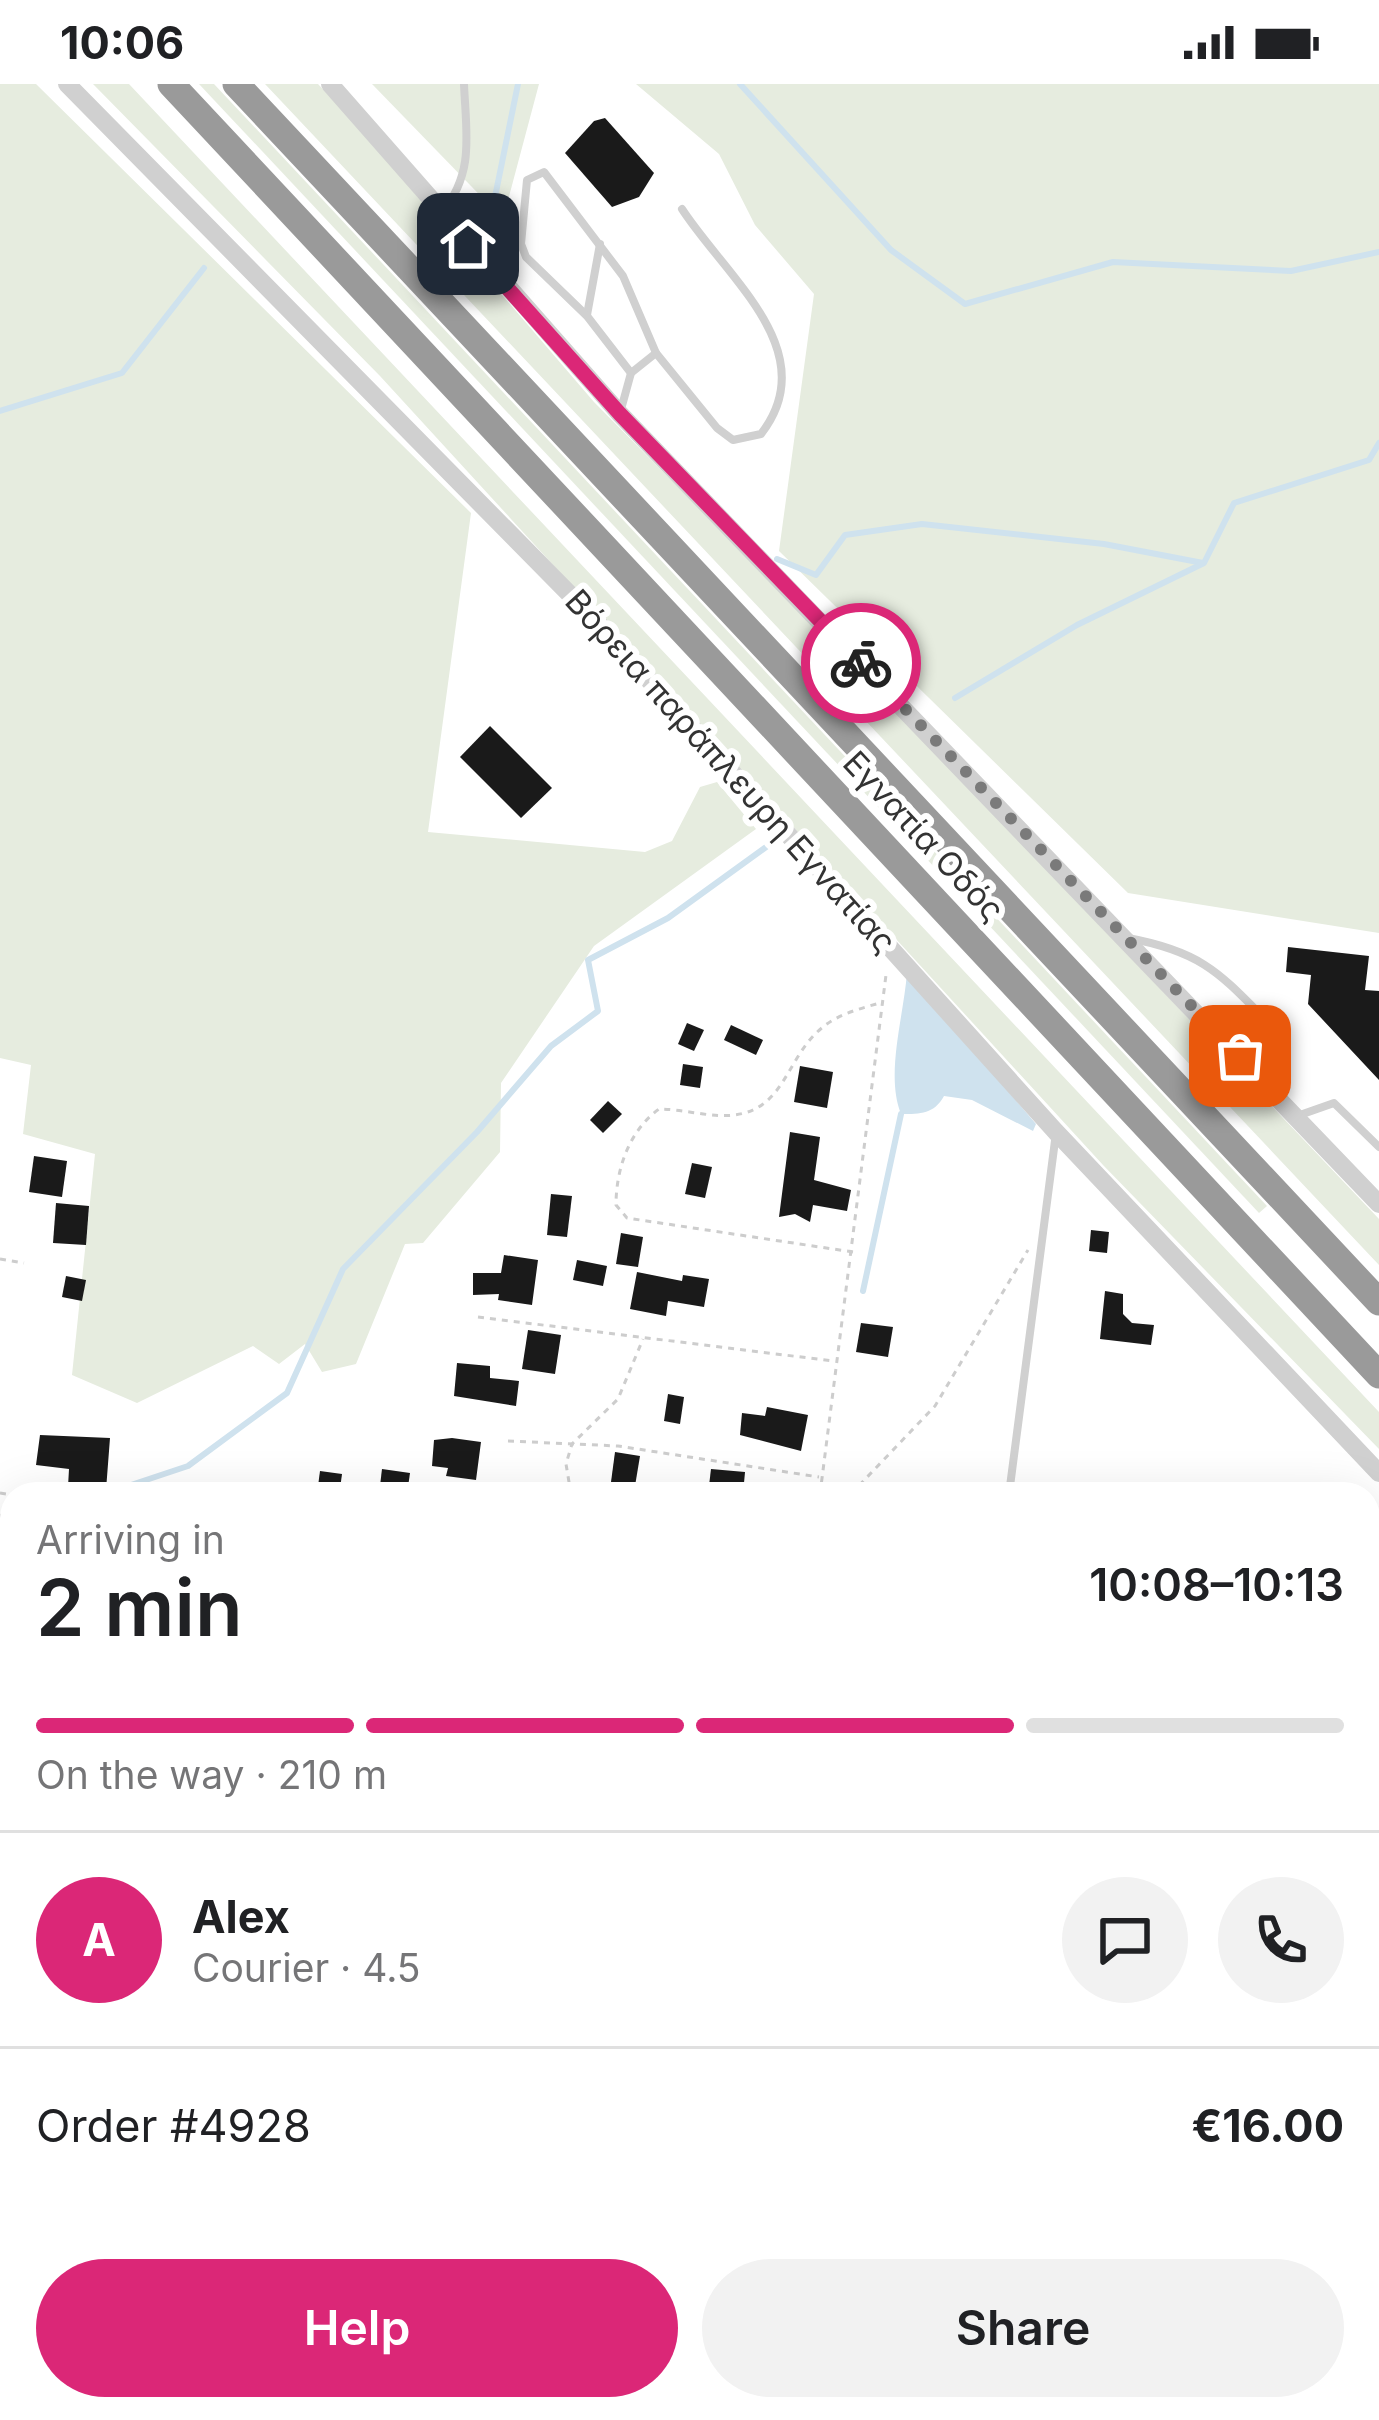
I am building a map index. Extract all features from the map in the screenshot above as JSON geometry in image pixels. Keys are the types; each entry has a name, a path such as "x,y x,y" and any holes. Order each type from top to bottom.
{"highway":[{"name":"Εγνατία Οδός","path":"171,84 1379,1375"},
{"name":"Εγνατία Οδός","path":"236,84 1379,1302"}],"street":[{"name":"Βόρεια παράπλευρη Εγνατίας","path":"67,84 610,636 1056,1132 1379,1472"},
{"path":"329,84 620,414 1379,1204"}],"lane":[{"path":"441,213 463,187 468,164 464,84"},
{"path":"631,373 587,316 526,256 521,244 527,180 544,172 600,244 623,276 656,353 717,428 733,440 761,434 779,410 786,382 780,350 765,318 714,259 682,209"},
{"path":"587,316 600,244"},
{"path":"620,414 631,373 656,353"},
{"path":"1126,938 1176,946 1207,962 1279,1034"},
{"path":"1297,1115 1334,1103 1379,1148"},
{"path":"1010,1482 1039,1234 1056,1132"}],"path":[{"path":"821,1482 889,943"},
{"path":"853,1252 628,1218 616,1205 616,1187 633,1134 659,1109 730,1116 758,1109 773,1101 796,1058 822,1027 884,1002"},
{"path":"862,1482 935,1406 1039,1234"},
{"path":"0,1259 23,1262"},
{"path":"478,1317 834,1361"},
{"path":"569,1482 566,1464 572,1444 618,1399 643,1337"},
{"path":"508,1441 572,1444 821,1477"}],"shaded area":[{"path":"0,84 36,84 471,513 428,832 645,852 672,841 700,787 717,782 756,829 594,946 501,1083 500,1152 423,1243 405,1244 356,1364 322,1372 305,1344 279,1364 253,1346 137,1403 72,1375 95,1154 23,1134 31,1065 0,1058"},
{"path":"93,84 129,84 1379,1412 1379,1449 1103,1165 380,376"},
{"path":"199,84 214,84 1267,1206 1259,1213"},
{"path":"265,84 318,84 594,402 833,644 1379,1219 1379,1265"},
{"path":"372,84 539,84 503,219"},
{"path":"636,84 1379,84 1379,933 1128,893 779,551 814,294 755,225 719,154"}],"water":[{"path":"907,972 1036,1124 1033,1131 972,1100 944,1096 926,1112 901,1114 895,1063"}],"building":[{"path":"605,118 654,173 639,197 612,207 565,153 594,121"},
{"path":"490,726 552,788 521,818 460,757"},
{"path":"1288,947 1369,956 1365,990 1379,991 1379,1080 1308,1004 1311,975 1286,972"},
{"path":"687,1023 704,1030 694,1051 678,1044"},
{"path":"731,1025 763,1040 756,1055 724,1040"},
{"path":"683,1064 703,1067 700,1088 680,1085"},
{"path":"800,1066 833,1072 827,1108 794,1102"},
{"path":"608,1101 622,1114 603,1133 590,1120"},
{"path":"790,1132 820,1137 814,1180 851,1190 847,1211 813,1205 810,1222 795,1214 779,1217"},
{"path":"34,1156 67,1161 62,1197 29,1192"},
{"path":"692,1163 712,1167 705,1198 685,1194"},
{"path":"551,1194 572,1196 567,1237 547,1235"},
{"path":"56,1203 89,1206 86,1245 53,1243"},
{"path":"1091,1230 1109,1232 1107,1253 1089,1251"},
{"path":"621,1233 643,1237 638,1267 616,1264"},
{"path":"504,1255 538,1260 532,1305 498,1300 499,1294 473,1295 473,1273 501,1273"},
{"path":"577,1260 607,1266 603,1286 573,1280"},
{"path":"637,1272 682,1281 683,1275 709,1279 704,1307 668,1301 666,1316 630,1309"},
{"path":"66,1276 86,1280 82,1301 62,1297"},
{"path":"1105,1291 1123,1294 1123,1314 1132,1323 1154,1325 1151,1345 1100,1339"},
{"path":"861,1323 893,1327 888,1357 856,1352"},
{"path":"528,1330 561,1335 555,1374 522,1369"},
{"path":"457,1363 490,1366 490,1378 519,1381 516,1406 454,1396"},
{"path":"668,1394 684,1397 680,1424 664,1421"},
{"path":"767,1407 808,1415 801,1451 740,1435 742,1413 765,1416"},
{"path":"40,1435 110,1438 107,1482 68,1482 69,1469 36,1465"},
{"path":"434,1440 481,1442 476,1480 446,1476 448,1468 432,1466"},
{"path":"615,1452 640,1456 636,1482 611,1482"},
{"path":"382,1469 410,1473 409,1482 380,1482"},
{"path":"711,1469 745,1472 744,1482 709,1482"},
{"path":"320,1471 342,1474 341,1482 319,1482"}],"waterway":[{"path":"486,241 518,84"},
{"path":"740,84 891,250 965,304 1113,262 1291,271 1379,252"},
{"path":"0,411 122,373 204,268"},
{"path":"955,698 1077,625 1204,563 1234,503 1369,460 1379,443"},
{"path":"777,559 816,575 845,535 922,524 1104,544 1203,563"},
{"path":"140,1482 188,1466 287,1393 343,1269 477,1132 551,1046 598,1011 588,960 668,918 773,842"},
{"path":"863,1291 901,1114"}],"way so far":[{"path":"861,663 1240,1056"}],"route":[{"path":"468,244 620,414 861,663"}]}
